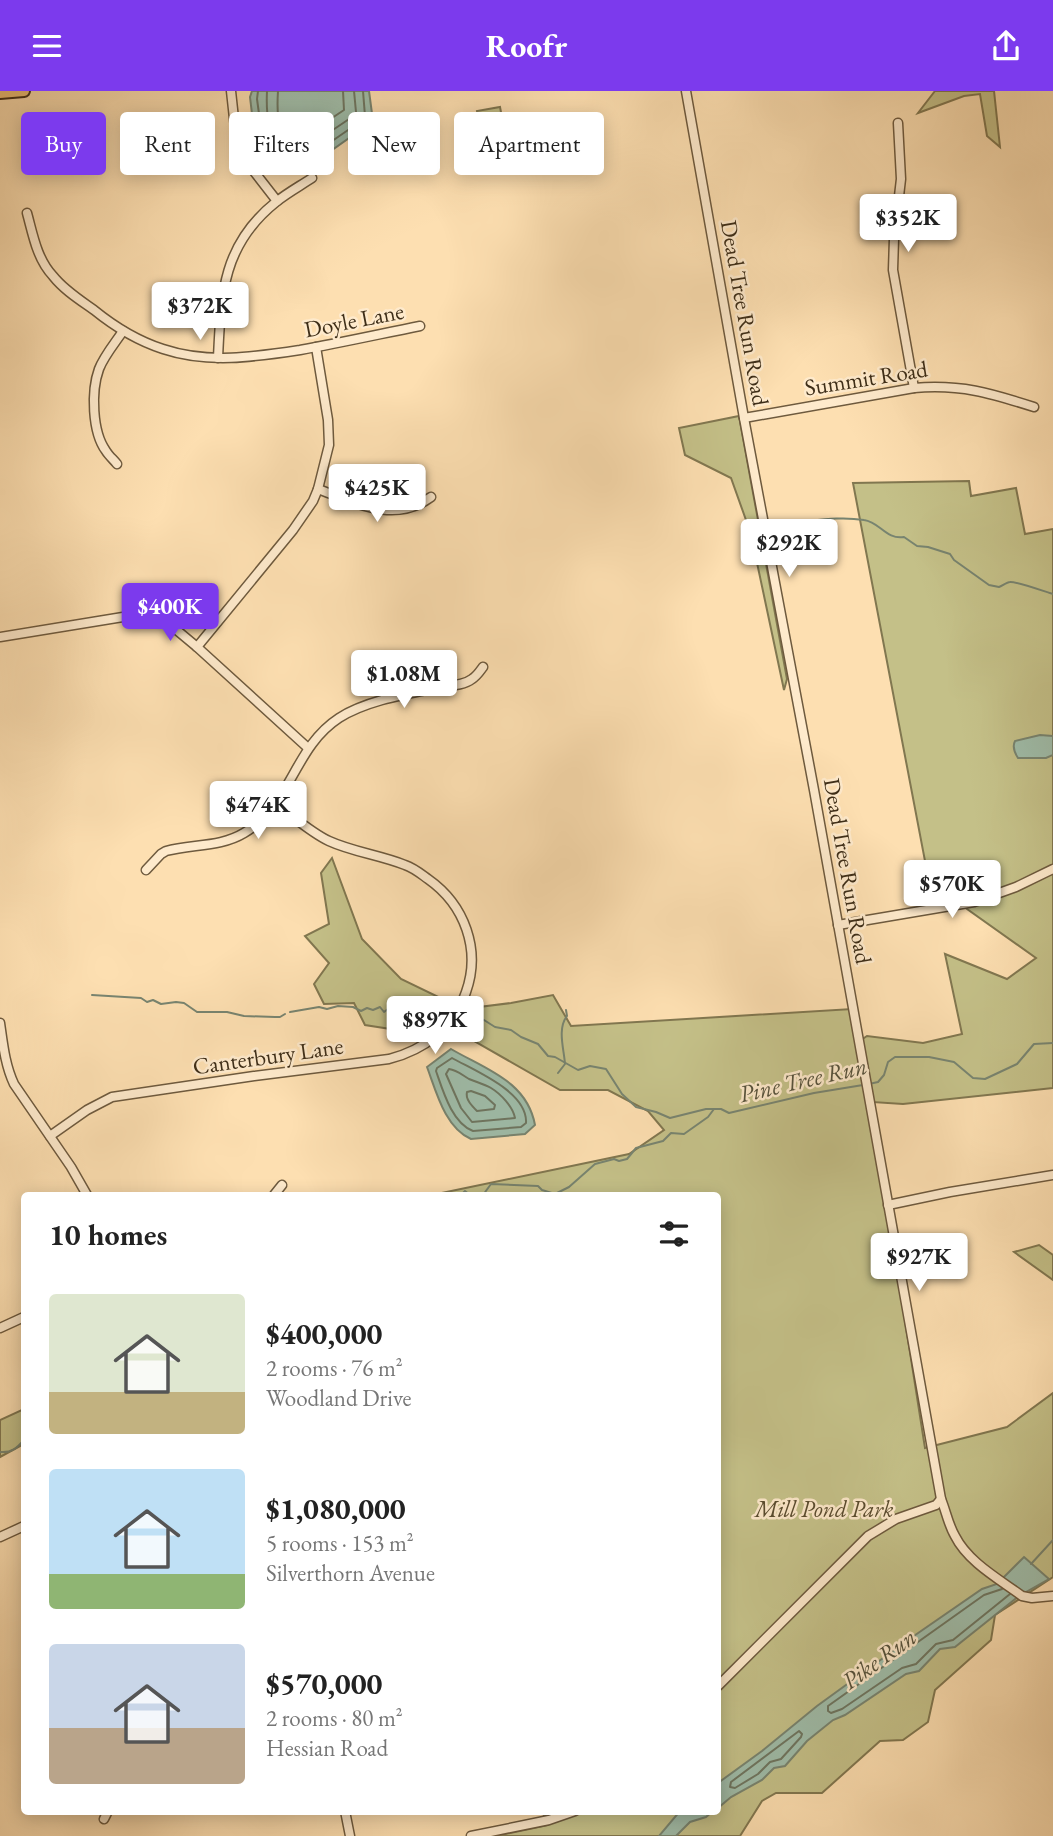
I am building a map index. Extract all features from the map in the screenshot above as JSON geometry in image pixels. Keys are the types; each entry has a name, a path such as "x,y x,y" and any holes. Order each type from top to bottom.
{"main road":[{"path":"0,93 24,91"}],"street":[{"path":"231,91 237,146 277,201"},
{"name":"Dead Tree Run Road","path":"686,91 941,1499 951,1529 971,1558 1022,1595 1032,1598 1053,1596"},
{"path":"898,123 902,174 893,270 914,388"},
{"path":"218,358 223,285 232,258 247,231 259,217 277,201 312,178"},
{"name":"Doyle Lane","path":"27,213 35,244 51,275 63,287 123,331 163,349 199,357 250,358 421,326"},
{"path":"117,464 103,446 93,395 100,367 123,331"},
{"path":"198,647 293,530 318,489 329,445 328,420 316,347"},
{"name":"Summit Road","path":"744,418 914,388 953,387 987,392 1034,407"},
{"path":"318,489 383,511 411,507 431,497"},
{"path":"0,637 127,616 164,621 198,647 308,748"},
{"path":"146,870 166,852 222,842 243,834 262,820 276,804 308,748 320,733 338,719 407,694 466,682 476,676 483,667"},
{"name":"Canterbury Lane","path":"50,1136 87,1110 113,1097 389,1059 425,1046 449,1023 468,987 471,949 462,917 448,897 435,884 407,866 325,839 276,804"},
{"path":"838,925 974,902 1004,892 1053,869"},
{"path":"0,1023 14,1084 71,1167 84,1192"},
{"path":"888,1205 1053,1175"},
{"path":"276,1192 282,1185"},
{"path":"0,1328 21,1318"},
{"path":"721,1683 868,1537 896,1519 936,1505 941,1499"},
{"path":"0,1537 21,1527"},
{"path":"346,1815 350,1836"},
{"path":"471,1836 563,1815"}],"green space":[{"path":"935,91 994,91 1000,147 987,136 980,94 964,96 918,113"},
{"path":"500,107 501,112 477,112"},
{"path":"739,416 787,679 784,690 753,544 731,478 685,455 679,428"},
{"name":"Mill Pond Park","path":"969,481 971,496 1016,488 1025,534 1053,529 1053,1088 903,1104 873,1102 925,1448 1007,1427 1053,1393 1053,1577 995,1615 991,1640 935,1690 928,1722 903,1740 880,1741 822,1793 776,1793 762,1801 740,1836 496,1836 548,1825 544,1815 721,1815 721,1192 446,1192 629,1154 664,1130 648,1111 608,1090 560,1090 446,1025 435,1036 365,1025 354,1003 324,1004 314,984 329,963 305,936 329,924 321,873 332,858 362,939 401,979 463,1009 553,995 571,1026 852,1009 858,1042 867,1036 923,1043 962,1034 945,954 1007,979 1036,958 929,882 853,483"},
{"path":"1039,1245 1053,1255 1053,1280 1014,1252"},
{"path":"21,1410 21,1446 0,1457 0,1420"}],"water":[{"path":"252,91 369,91 372,112 348,112 348,139 334,149 334,112 252,112"},
{"path":"1040,735 1053,736 1053,755 1046,758 1018,758 1014,749 1015,741"},
{"path":"451,1049 490,1070 514,1087 523,1097 535,1125 525,1134 471,1139 462,1134 448,1118 427,1067"},
{"path":"1024,1557 1049,1579 1019,1596 955,1647 940,1649 919,1671 906,1674 845,1715 833,1720 807,1741 785,1766 774,1768 762,1780 721,1805 721,1781 908,1640 982,1589 997,1584"},
{"path":"677,1815 708,1815 690,1822 676,1836 659,1836"}],"waterway":[{"path":"808,521 843,518 870,521 892,536 904,537 917,546 950,554 954,560 989,585 999,587 1013,582 1053,594"},
{"path":"92,995 141,998 147,1002 153,1000 161,1004 184,1003 197,1012 275,1017 285,1014"},
{"path":"290,1012 338,1006 353,1007 361,1011 380,1007 384,1012 388,1009 406,1012 427,1008 442,1013"},
{"path":"558,1073 565,1064 562,1027 567,1016 566,1010"},
{"path":"470,1017 511,1030 538,1044 548,1056 578,1070 590,1066 606,1069 622,1094 636,1107 670,1118 714,1109"},
{"name":"Pine Tree Run","path":"869,1084 878,1082 884,1075 888,1062 895,1057 929,1057 954,1062 973,1078 985,1079 1017,1064 1034,1044 1053,1043"},
{"name":"Pine Tree Run","path":"559,1192 569,1187 595,1164 627,1159 636,1148 663,1141 671,1133 684,1134 708,1117 714,1109 729,1113 814,1093 863,1085"},
{"name":"Pine Tree Run","path":"485,1192 491,1184 538,1186 548,1192"},
{"name":"Pine Tree Run","path":"0,1452 8,1452 21,1443"},
{"name":"Pike Run","path":"1031,1564 1053,1540"}]}
